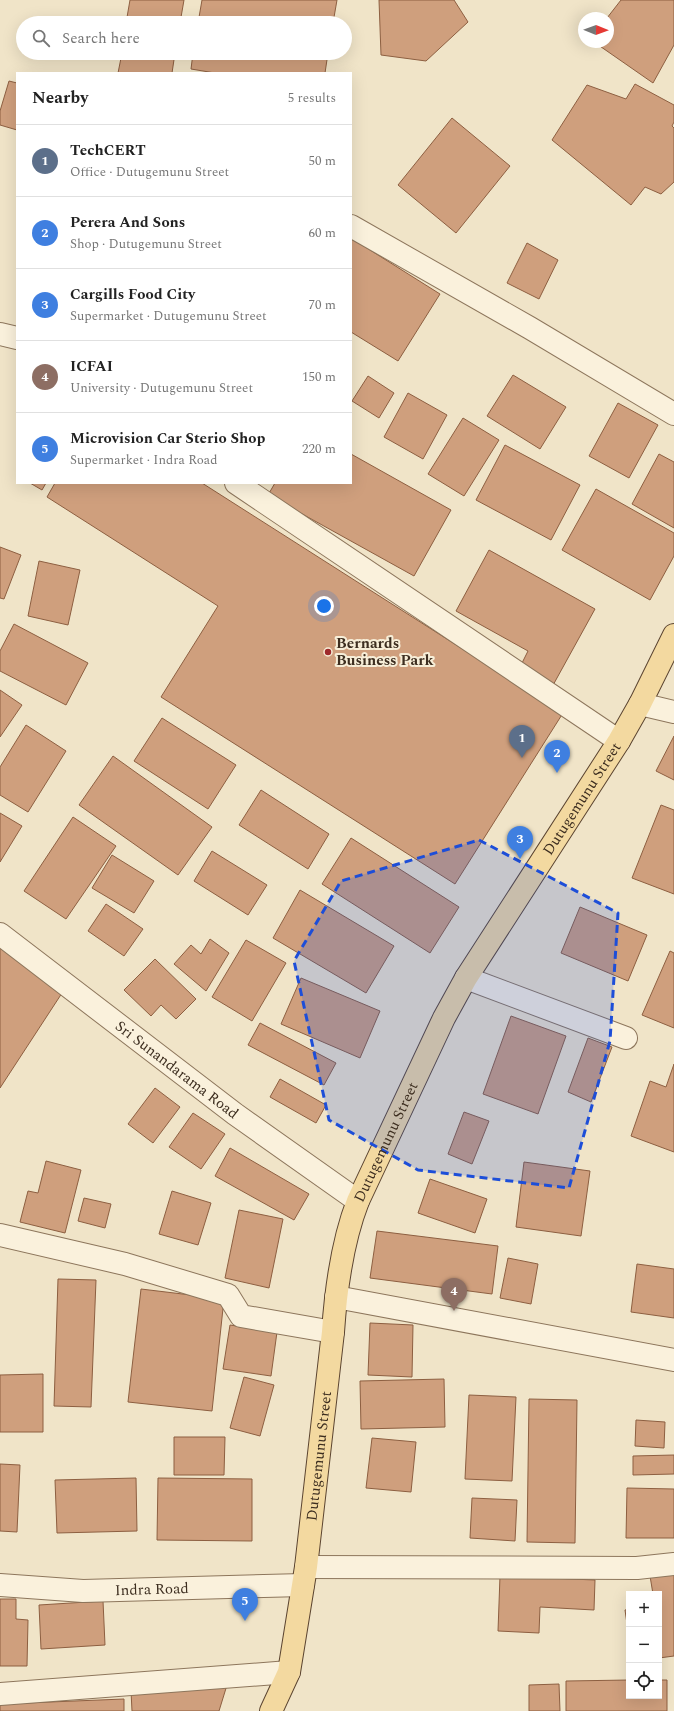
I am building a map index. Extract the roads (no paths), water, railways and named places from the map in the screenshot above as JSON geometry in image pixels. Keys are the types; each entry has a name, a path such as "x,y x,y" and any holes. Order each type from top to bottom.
{"main road":[{"name":"Dutugemunu Street","path":"271,1711 289,1672 305,1576 336,1297 348,1226 358,1201 444,1018 466,978 619,741 640,704 674,635"}],"street":[{"path":"352,227 530,328 674,414"},
{"path":"0,334 16,338"},
{"path":"237,484 619,741"},
{"path":"640,704 674,712"},
{"name":"Sri Sunandarama Road","path":"0,934 235,1114 358,1201"},
{"path":"466,978 626,1038"},
{"path":"0,1235 125,1264 228,1295 241,1316 333,1332"},
{"path":"336,1297 674,1360"},
{"name":"Indra Road","path":"0,1585 83,1590 305,1576 637,1568 674,1564"},
{"path":"0,1694 289,1672"}],"place":[{"name":"Bernards Business Park","path":"328,652"},
{"name":"TechCERT","path":"522,758"},
{"name":"Perera And Sons","path":"557,773"},
{"name":"Cargills Food City","path":"520,859"},
{"name":"ICFAI","path":"454,1311"},
{"name":"Microvision Car Sterio Shop","path":"245,1621"}]}
